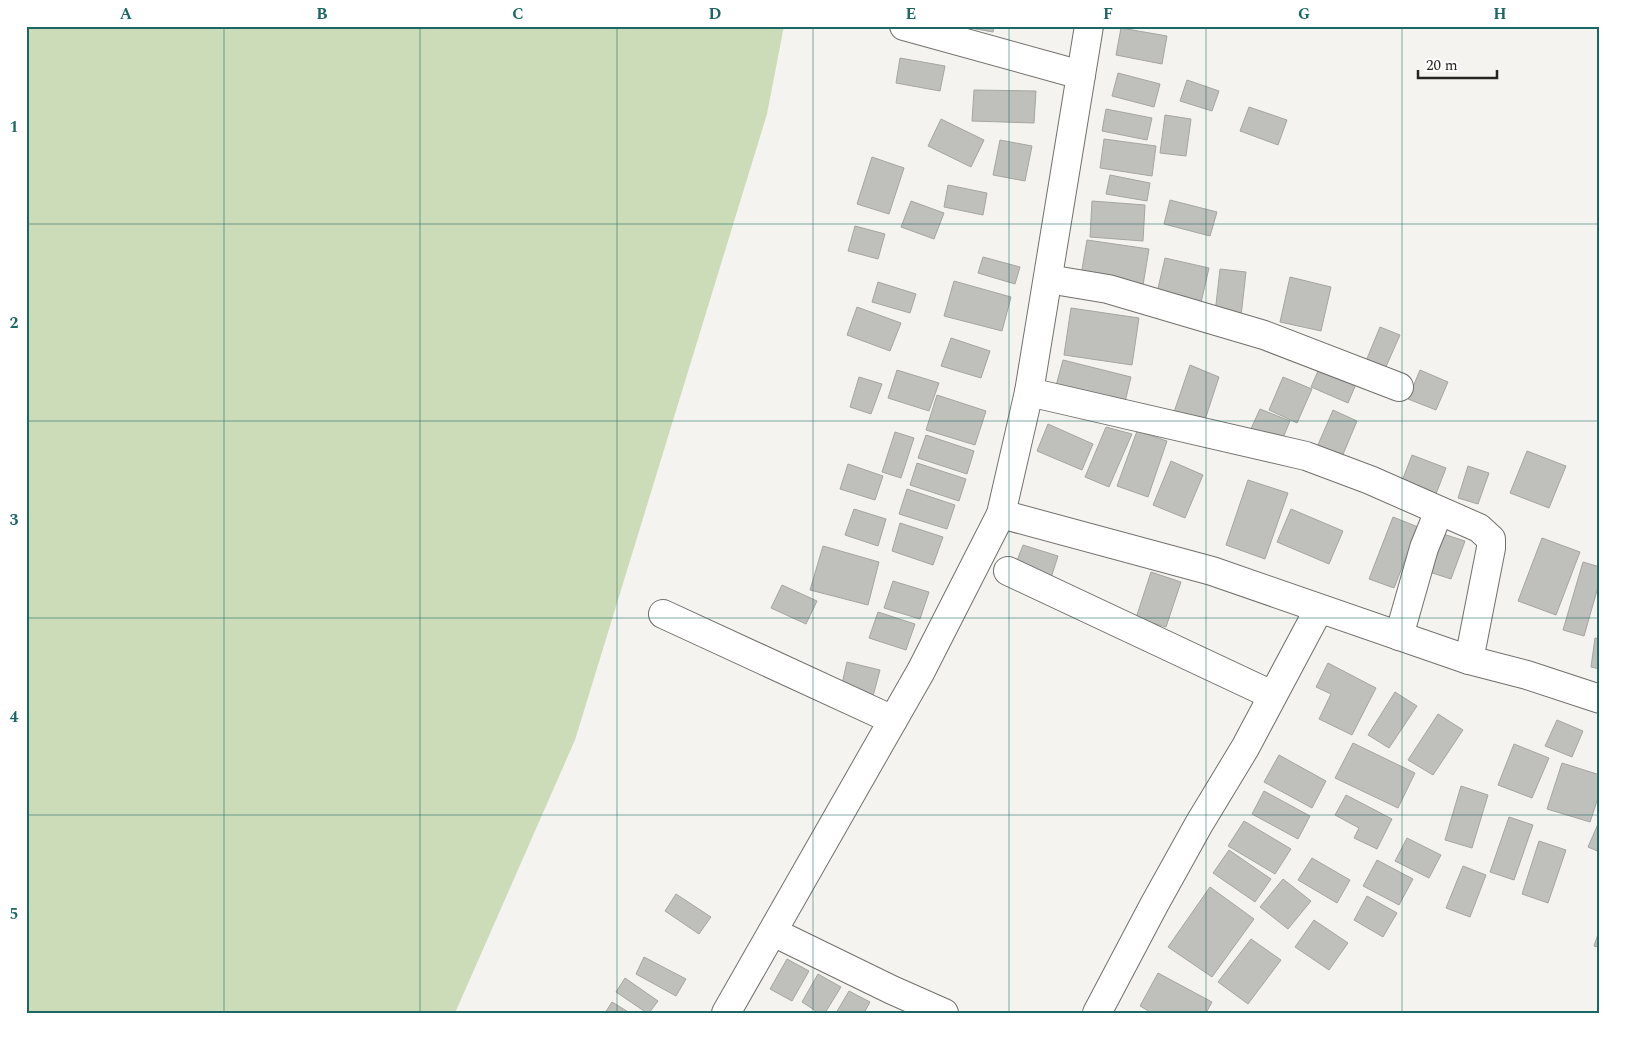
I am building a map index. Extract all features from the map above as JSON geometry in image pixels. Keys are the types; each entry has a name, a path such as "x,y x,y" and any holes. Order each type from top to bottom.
{"street":[{"path":"904,26 1081,75"},
{"path":"726,1013 921,671 1001,514 1029,392 1089,26"},
{"path":"1048,279 1108,289 1264,335 1399,387"},
{"path":"1029,392 1306,456 1370,480 1479,528 1490,539 1491,548 1469,660"},
{"path":"1399,636 1424,548 1440,512"},
{"path":"1001,514 1212,571 1260,586 1318,609 1469,660 1527,675 1600,699"},
{"path":"1008,571 1272,695"},
{"path":"1097,1013 1199,824 1245,748 1318,609"},
{"path":"663,614 893,720"},
{"path":"773,932 944,1013"}],"shaded area":[{"path":"26,26 784,26 767,114 575,740 455,1013 26,1013"}],"building":[{"path":"959,26 994,26 993,32"},
{"path":"1121,28 1167,36 1162,64 1116,55"},
{"path":"900,58 945,66 940,91 896,83"},
{"path":"1118,73 1160,84 1154,107 1112,96"},
{"path":"1187,80 1219,91 1212,111 1180,101"},
{"path":"974,90 1036,91 1034,123 972,121"},
{"path":"1249,107 1287,120 1278,145 1240,131"},
{"path":"1106,109 1152,118 1147,140 1102,131"},
{"path":"1165,115 1191,119 1186,156 1160,153"},
{"path":"941,119 984,140 971,167 928,146"},
{"path":"1104,139 1156,146 1152,176 1100,168"},
{"path":"1000,140 1032,146 1025,181 993,175"},
{"path":"872,157 904,168 889,214 857,204"},
{"path":"1110,175 1150,183 1147,201 1106,194"},
{"path":"948,185 987,193 983,215 944,207"},
{"path":"1170,200 1217,212 1210,236 1164,224"},
{"path":"911,201 944,213 934,239 901,227"},
{"path":"1092,201 1145,205 1143,241 1090,237"},
{"path":"855,226 885,234 878,259 848,251"},
{"path":"1087,240 1149,249 1143,285 1081,275"},
{"path":"983,257 1020,267 1015,284 978,273"},
{"path":"1165,258 1209,268 1200,307 1156,297"},
{"path":"1220,269 1246,272 1241,316 1215,313"},
{"path":"1290,277 1331,287 1321,331 1280,322"},
{"path":"954,281 1011,297 1002,331 944,316"},
{"path":"878,282 916,294 910,313 872,302"},
{"path":"857,307 901,323 890,351 847,335"},
{"path":"1071,308 1139,318 1132,365 1064,355"},
{"path":"1380,327 1400,335 1385,369 1366,361"},
{"path":"951,338 990,351 981,378 941,366"},
{"path":"1063,360 1131,377 1123,410 1054,393"},
{"path":"1322,362 1359,377 1348,403 1311,387"},
{"path":"1190,365 1219,377 1202,429 1172,418"},
{"path":"897,370 939,383 929,411 888,398"},
{"path":"1420,370 1448,382 1436,410 1408,399"},
{"path":"859,377 882,384 871,414 850,407"},
{"path":"1283,377 1312,389 1297,423 1269,410"},
{"path":"937,395 986,411 975,445 926,430"},
{"path":"1260,409 1290,421 1280,445 1249,433"},
{"path":"1333,410 1357,421 1339,464 1314,454"},
{"path":"1048,424 1093,444 1082,470 1037,451"},
{"path":"1106,427 1132,434 1109,487 1085,477"},
{"path":"1137,431 1167,441 1148,497 1117,486"},
{"path":"895,432 914,438 901,478 882,472"},
{"path":"926,435 974,451 967,474 918,458"},
{"path":"1527,451 1566,466 1549,508 1510,493"},
{"path":"1412,455 1446,468 1436,494 1402,481"},
{"path":"1171,461 1203,475 1185,518 1153,505"},
{"path":"917,463 966,479 959,501 910,485"},
{"path":"848,464 883,476 875,500 840,489"},
{"path":"1468,466 1489,473 1478,504 1458,498"},
{"path":"1248,480 1288,493 1265,559 1226,545"},
{"path":"907,489 955,505 947,529 899,514"},
{"path":"854,509 886,519 878,546 845,535"},
{"path":"1291,509 1343,531 1329,564 1277,542"},
{"path":"1393,517 1418,527 1394,588 1369,579"},
{"path":"900,523 943,537 933,565 892,551"},
{"path":"1437,532 1465,541 1451,579 1423,570"},
{"path":"1542,538 1580,552 1556,615 1518,601"},
{"path":"1023,545 1058,556 1051,578 1015,566"},
{"path":"823,546 879,562 868,605 810,590"},
{"path":"1583,562 1600,567 1600,580 1584,636 1563,630"},
{"path":"1151,572 1181,582 1166,627 1136,618"},
{"path":"893,581 929,592 920,619 884,608"},
{"path":"782,585 817,601 806,624 771,608"},
{"path":"878,612 915,624 906,650 869,638"},
{"path":"1595,638 1600,639 1600,669 1591,667"},
{"path":"847,662 880,670 873,696 841,688"},
{"path":"1328,663 1376,688 1352,735 1319,719 1331,694 1316,687"},
{"path":"1395,692 1417,706 1389,748 1368,735"},
{"path":"1438,714 1463,730 1433,775 1408,760"},
{"path":"1557,720 1583,731 1572,757 1545,746"},
{"path":"1353,743 1415,773 1398,808 1335,778"},
{"path":"1514,744 1549,758 1532,798 1498,785"},
{"path":"1279,755 1326,781 1312,808 1264,782"},
{"path":"1562,763 1600,775 1600,792 1590,822 1547,809"},
{"path":"1461,786 1488,795 1472,848 1445,840"},
{"path":"1264,791 1310,816 1298,839 1252,814"},
{"path":"1346,795 1392,819 1377,849 1354,838 1359,828 1335,815"},
{"path":"1509,817 1533,825 1514,880 1490,872"},
{"path":"1244,821 1291,849 1275,874 1228,846"},
{"path":"1598,824 1600,825 1600,852 1588,847"},
{"path":"1407,838 1441,855 1429,878 1395,861"},
{"path":"1539,841 1566,850 1548,903 1522,894"},
{"path":"1229,850 1271,879 1255,902 1213,873"},
{"path":"1312,858 1350,880 1337,903 1298,880"},
{"path":"1377,860 1413,879 1399,905 1363,886"},
{"path":"1463,866 1486,875 1470,917 1446,908"},
{"path":"1283,879 1311,901 1288,929 1260,907"},
{"path":"1210,887 1254,919 1212,977 1168,947"},
{"path":"676,894 711,917 699,934 665,911"},
{"path":"1367,896 1397,913 1383,937 1354,920"},
{"path":"1314,920 1348,943 1329,970 1295,947"},
{"path":"1600,928 1600,948 1594,946"},
{"path":"1251,939 1281,960 1248,1004 1218,982"},
{"path":"644,957 686,979 676,996 636,974"},
{"path":"787,959 809,971 792,1001 770,989"},
{"path":"1158,973 1212,1002 1206,1013 1152,1013 1140,1006"},
{"path":"818,974 841,987 825,1013 819,1013 802,1002"},
{"path":"625,978 658,1001 649,1013 616,992"},
{"path":"849,991 870,1002 864,1013 836,1013"},
{"path":"612,1002 630,1013 605,1013"}]}
